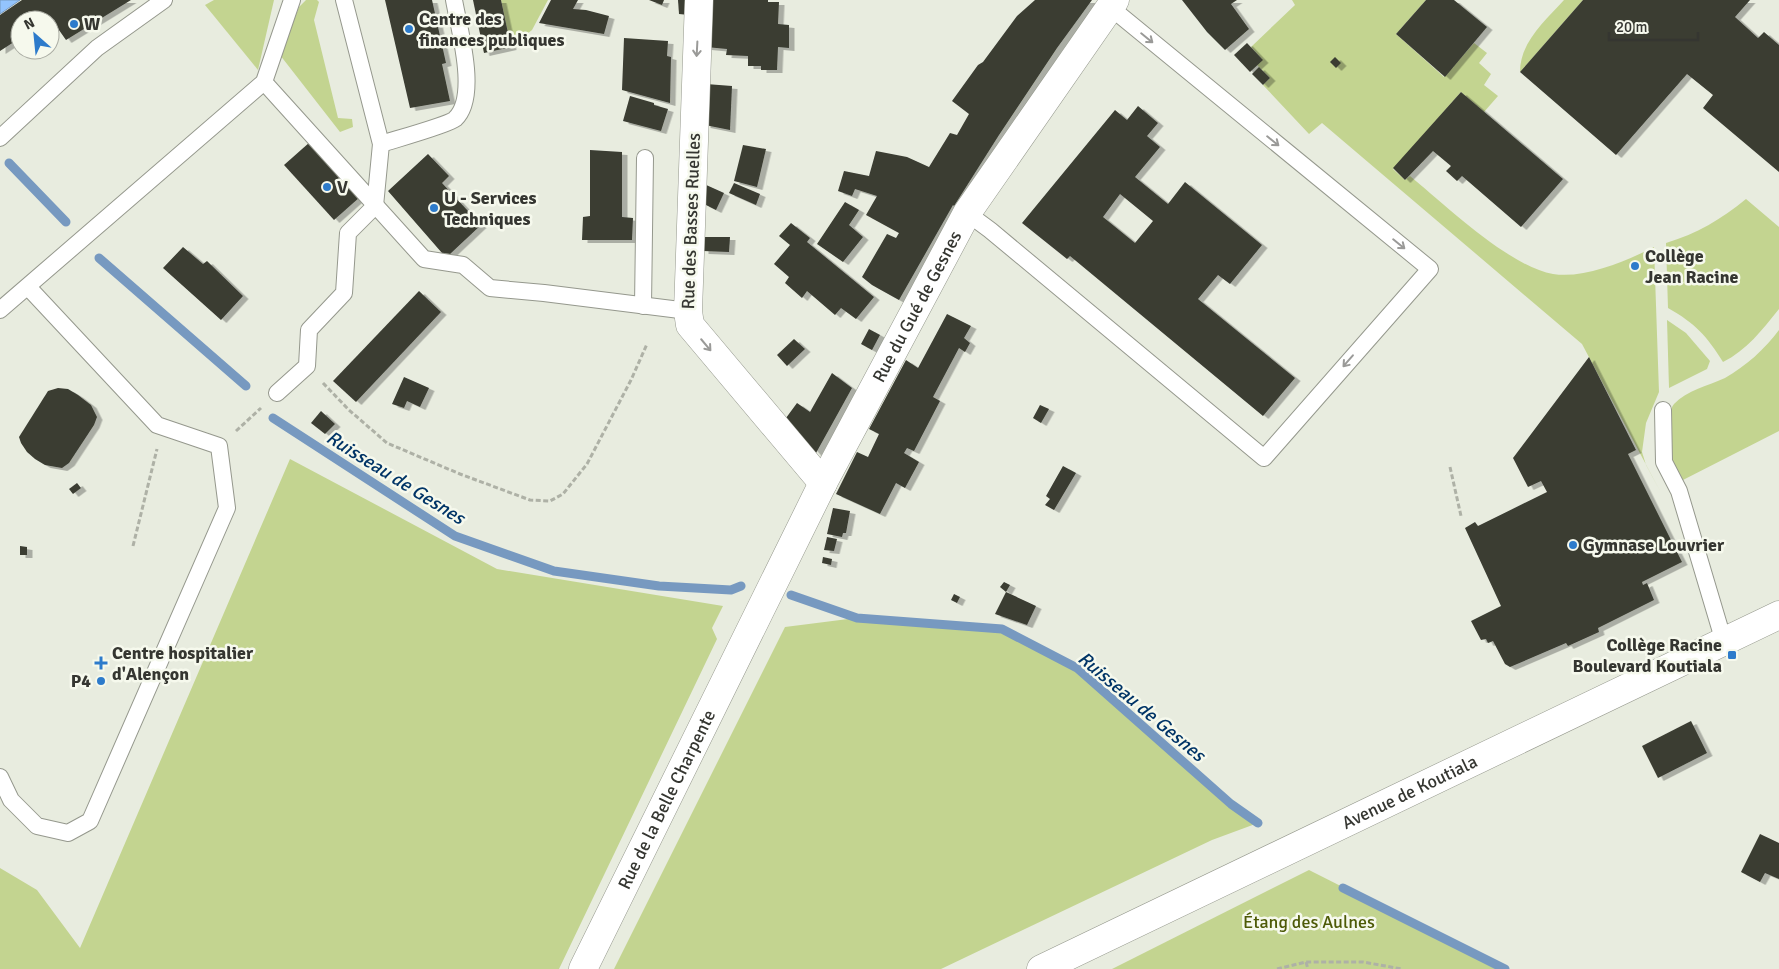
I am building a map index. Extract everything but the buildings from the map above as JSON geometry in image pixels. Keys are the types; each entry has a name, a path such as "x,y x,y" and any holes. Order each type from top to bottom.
{"street":[{"name":"Rue des Basses Ruelles","path":"699,0 688,311 690,325 823,483"},
{"name":"Rue du Gué de Gesnes","path":"750,630 823,483 967,213 1112,4"},
{"name":"Avenue de Koutiala","path":"1041,969 1779,615"},
{"name":"Rue de la Belle Charpente","path":"583,969 750,630"}],"lane":[{"path":"0,138 97,48 164,0"},
{"path":"0,310 264,82 292,0"},
{"path":"277,394 307,366 309,330 344,293 348,233 375,206 381,144 344,0"},
{"path":"381,144 454,120 464,106 467,75 454,0"},
{"path":"967,213 990,230 1264,458 1430,269 1112,4"},
{"path":"264,82 424,259 463,265 490,288 688,311"},
{"path":"643,306 645,158"},
{"path":"0,776 11,800 37,826 68,833 90,820 227,508 218,446 157,426 28,287"},
{"path":"1663,410 1664,462 1679,491 1724,642"}],"path":[{"path":"307,366 349,410 387,443 460,474 530,500 550,500 563,494 587,464 631,380 647,344"},
{"path":"218,446 277,394"},
{"path":"133,546 157,449 148,445"},
{"path":"1450,468 1461,516"},
{"path":"1277,969 1306,962 1362,962 1402,969"},
{"path":"1306,962 1308,969"}],"green space":[{"path":"214,0 274,0 258,70 205,5"},
{"path":"306,0 317,0 319,2 314,20 338,118 352,119 353,127 340,132 280,55 299,7"},
{"path":"501,0 548,0 532,30 511,47"},
{"path":"1292,0 1426,0 1396,34 1444,77 1474,43 1487,53 1479,63 1491,74 1484,85 1498,96 1484,112 1461,92 1393,169 1405,180 1410,176 1478,233 1517,260 1536,269 1553,274 1578,274 1605,268 1654,247 1659,392 1646,423 1642,452 1646,464 1582,344 1322,123 1309,134 1263,85 1270,78 1257,65 1262,59 1251,47 1295,5"},
{"path":"1564,0 1583,0 1520,72 1524,51 1529,42 1542,24"},
{"path":"1746,199 1779,227 1779,309 1747,345 1723,362 1700,331 1686,319 1668,308 1666,243 1708,225"},
{"path":"1667,320 1686,333 1710,361 1707,369 1669,388"},
{"path":"1779,330 1779,431 1681,481 1673,464 1669,442 1669,416 1674,404 1685,395 1725,378 1748,363"},
{"path":"290,459 497,569 723,606 712,628 717,639 559,969 0,969 0,868 37,890 80,948"},
{"path":"856,618 1001,629 1076,667 1231,804 1258,823 1212,840 941,969 614,969 785,627"},
{"name":"Étang des Aulnes","path":"1309,870 1505,969 1112,969"}],"water":[{"path":"0,0 20,0 0,14"}],"waterway":[{"name":"Ruisseau de Gesnes","path":"9,163 66,222"},
{"name":"Ruisseau de Gesnes","path":"99,258 246,386"},
{"name":"Ruisseau de Gesnes","path":"273,418 455,536 554,571 659,586 731,590 741,586"},
{"name":"Ruisseau de Gesnes","path":"791,595 857,618 1002,629 1077,668 1231,804 1258,823"},
{"name":"Ruisseau de Gesnes","path":"1343,888 1505,969"}],"place":[{"name":"W","path":"74,24"},
{"name":"Centre des finances publiques","path":"409,29"},
{"name":"V","path":"327,187"},
{"name":"U - Services Techniques","path":"434,208"},
{"name":"Collège Jean Racine","path":"1635,266"},
{"name":"Gymnase Louvrier","path":"1573,545"},
{"name":"Collège Racine Boulevard Koutiala","path":"1732,655"},
{"name":"Centre hospitalier d'Alençon","path":"101,663"},
{"name":"P4","path":"101,681"}]}
